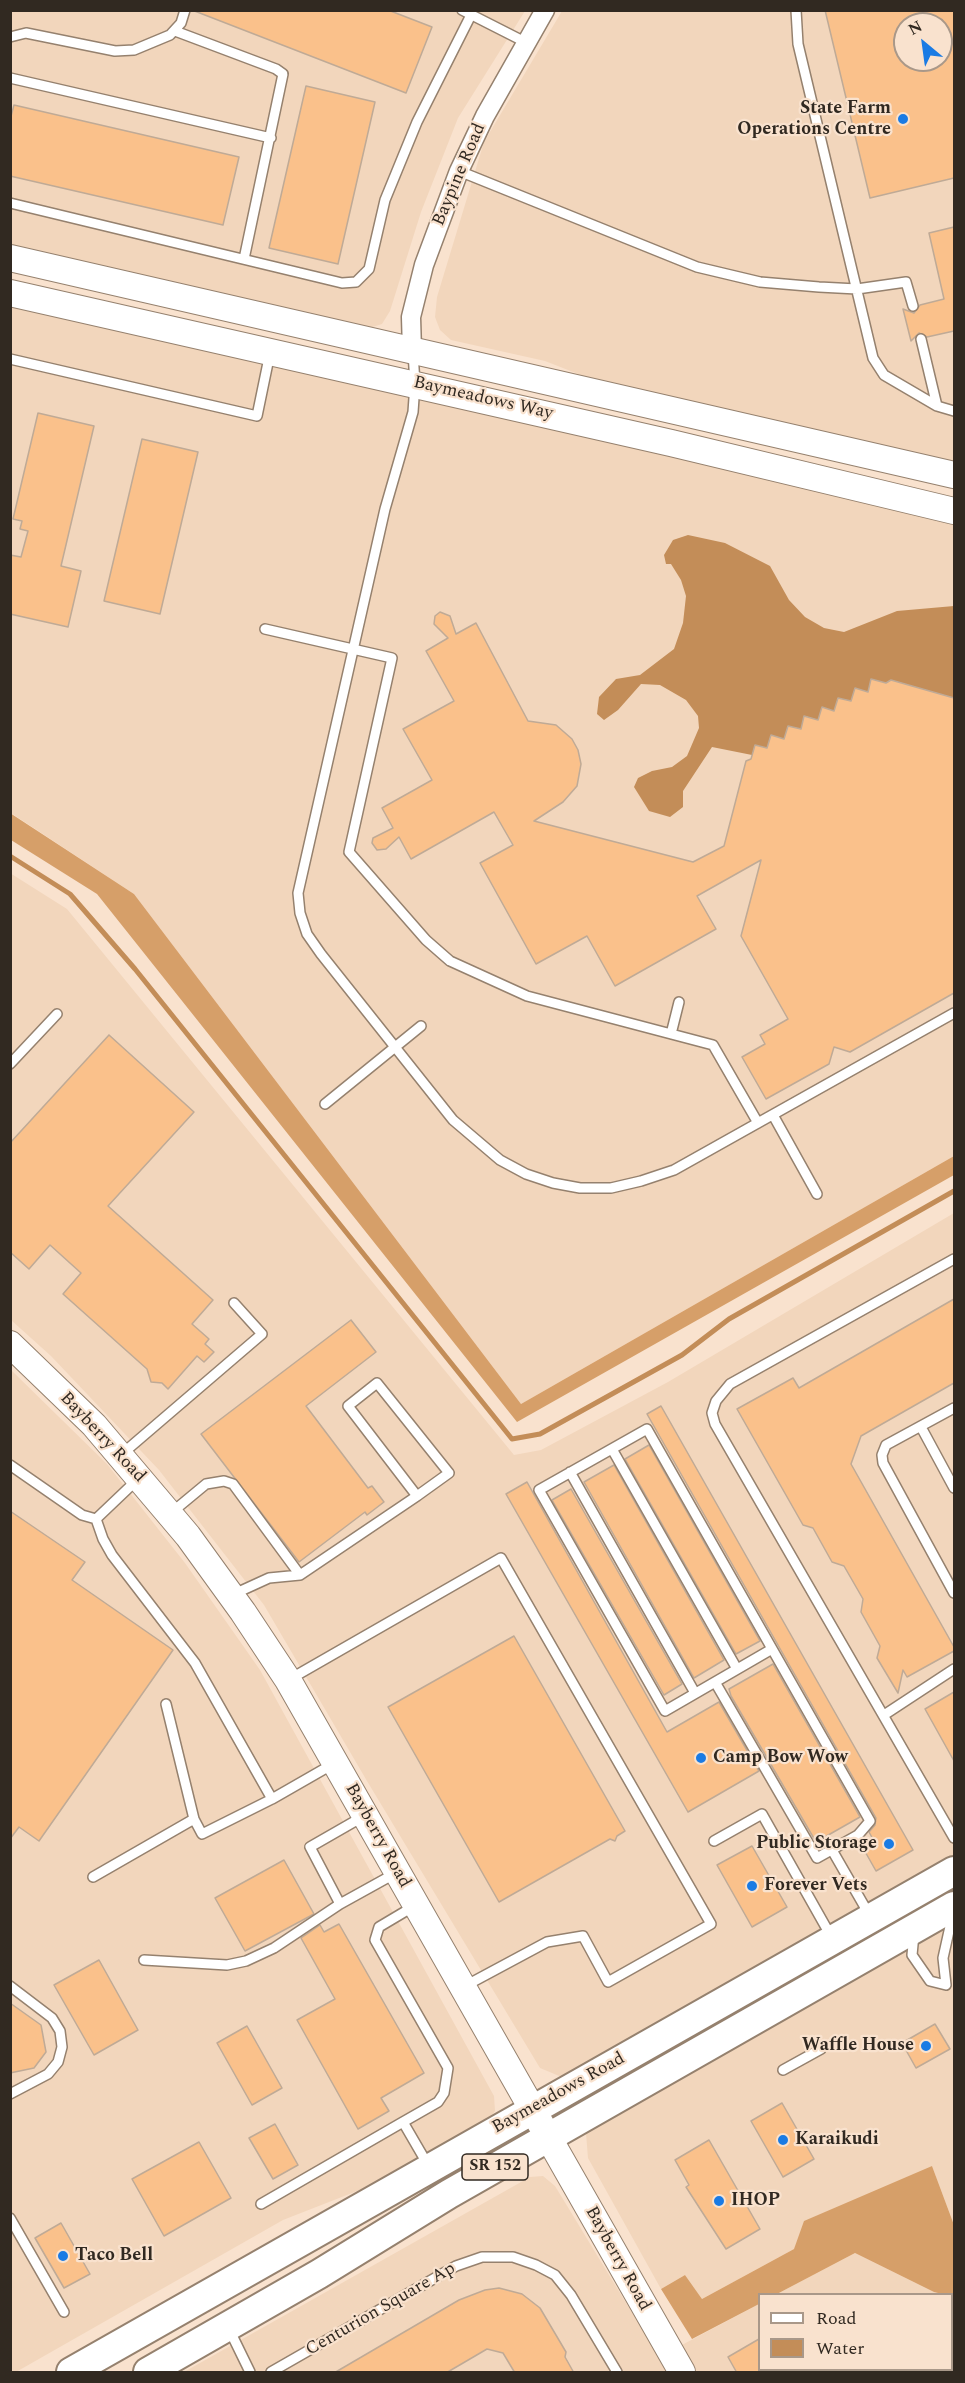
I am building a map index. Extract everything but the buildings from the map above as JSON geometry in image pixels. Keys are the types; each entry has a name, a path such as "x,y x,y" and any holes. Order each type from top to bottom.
{"main road":[{"name":"Baymeadows Road","path":"71,2373 532,2108 945,1876"},
{"name":"Baymeadows Road","path":"148,2373 449,2194 954,1906"}],"street":[{"name":"Baypine Road","path":"412,351 411,317 424,265 459,171 485,116 545,10"},
{"name":"Baymeadows Way","path":"10,258 954,476"},
{"name":"Baymeadows Way","path":"10,292 270,353 415,384 954,512"},
{"name":"Bayberry Road","path":"10,1344 94,1425 170,1514 231,1595 288,1680 682,2373"},
{"path":"914,1929 916,1909 945,1876"}],"lane":[{"path":"10,37 26,33 123,51 147,46 175,31 185,10"},
{"path":"796,10 798,44 877,367 884,375 937,406 954,411"},
{"path":"10,203 342,283 350,283 362,278 369,269 386,200 417,122 467,13 527,43"},
{"path":"175,31 280,70 284,79 244,259"},
{"path":"10,78 271,138"},
{"path":"459,171 697,267 760,282 857,289 906,282 913,306"},
{"path":"921,339 937,406"},
{"path":"412,351 415,384 413,412 388,499 352,649 300,884 300,913 308,934 321,954 453,1120 476,1142 500,1160 526,1174 553,1183 601,1188 641,1181 674,1170 954,1013"},
{"path":"10,359 257,416 270,353"},
{"path":"265,629 392,657 349,852 426,940 450,962 527,996 713,1045 758,1123"},
{"path":"672,1034 680,1002"},
{"path":"10,1064 57,1014"},
{"path":"325,1104 421,1026"},
{"path":"772,1115 818,1194"},
{"path":"954,1259 730,1384 716,1401 712,1413 715,1424 954,1838"},
{"path":"120,1456 262,1334 234,1303"},
{"path":"231,1595 269,1578 300,1575 417,1496 449,1473 377,1383 348,1406 417,1496"},
{"path":"954,1408 886,1445 882,1455 883,1463 954,1593"},
{"path":"921,1427 954,1488"},
{"path":"715,1682 817,1858 858,1835 870,1821 647,1429 539,1490 665,1711 695,1693 772,1649"},
{"path":"612,1449 737,1669"},
{"path":"10,1465 82,1515 96,1519"},
{"path":"570,1472 695,1693"},
{"path":"96,1519 139,1478"},
{"path":"170,1514 206,1484 224,1481 233,1484 300,1575"},
{"path":"96,1519 112,1555 195,1664 272,1799"},
{"path":"288,1680 501,1558 711,1924 608,1982 583,1936 547,1942 462,1987"},
{"path":"884,1715 954,1669"},
{"path":"166,1704 194,1819 202,1834 272,1799 335,1763"},
{"path":"714,1841 762,1814 833,1940"},
{"path":"340,1904 310,1847 365,1815"},
{"path":"93,1877 194,1819"},
{"path":"832,1850 871,1918"},
{"path":"144,1960 227,1965 246,1961 274,1948 340,1904 398,1872"},
{"path":"261,2204 438,2102 444,2093 447,2068 375,1940 379,1928 416,1905"},
{"path":"914,1929 912,1955 930,1981 946,1985 943,1958 954,1906"},
{"path":"10,1986 52,2018 60,2031 62,2047 58,2062 48,2074 10,2094"},
{"path":"783,2070 821,2049"},
{"path":"403,2122 430,2168"},
{"path":"10,2217 64,2312"},
{"name":"Centurion Square Ap","path":"271,2373 456,2265 482,2257 513,2257 555,2275 571,2295 617,2373"},
{"path":"228,2327 250,2373"}],"shaded area":[{"path":"11,11 525,11 458,118 421,212 390,311 382,324 363,330 11,248"},
{"path":"562,11 954,11 954,464 609,386 545,361 451,340 440,330 435,317 437,297 484,142"},
{"path":"10,300 954,520 954,1156 521,1404 134,894 11,813"},
{"path":"10,813 134,894 521,1404 954,1156 954,1175 517,1422 97,894 11,840"},
{"path":"10,873 67,909 514,1455 541,1450 668,1382 954,1213 954,1858 564,2078 540,2068 264,1605 159,1470 51,1356 11,1320"},
{"path":"10,1369 107,1464 185,1563 260,1670 494,2096 495,2111 486,2124 398,2175 283,2220 16,2372 10,2372"},
{"path":"954,1918 954,2225 932,2166 794,2249 702,2299 685,2275 661,2289 588,2158 586,2133 591,2122"},
{"path":"932,2166 954,2225 954,2297 953,2293 934,2292 855,2253 779,2293 758,2293 758,2305 692,2339 661,2289 685,2275 702,2299 794,2249 804,2221"},
{"path":"543,2176 555,2186 668,2372 184,2372 530,2177"},
{"path":"855,2253 939,2293 779,2293"},
{"path":"954,2297 954,2372 697,2372 680,2346 758,2305 758,2371 953,2371"}],"water":[{"path":"688,535 725,543 770,566 789,600 805,617 824,628 844,632 897,611 954,606 954,698 891,680 886,683 871,679 868,692 855,688 851,701 838,698 834,711 822,708 818,720 805,716 801,729 788,726 784,739 771,735 767,748 755,745 752,755 712,747 683,791 683,807 670,817 649,811 634,787 638,778 652,771 672,767 687,756 699,728 698,716 686,700 660,685 641,684 618,710 604,720 597,714 599,697 616,679 640,675 674,649 683,623 686,596 681,580 671,564 666,564 664,555 673,540"}],"waterway":[{"path":"10,856 70,894 135,969 512,1439 540,1434 682,1355 729,1319 954,1191"}],"place":[{"name":"State Farm Operations Centre","path":"903,119"},
{"name":"Camp Bow Wow","path":"701,1758"},
{"name":"Public Storage","path":"889,1844"},
{"name":"Forever Vets","path":"752,1886"},
{"name":"Waffle House","path":"926,2046"},
{"name":"Karaikudi","path":"783,2140"},
{"name":"IHOP","path":"719,2201"},
{"name":"Taco Bell","path":"63,2256"}]}
